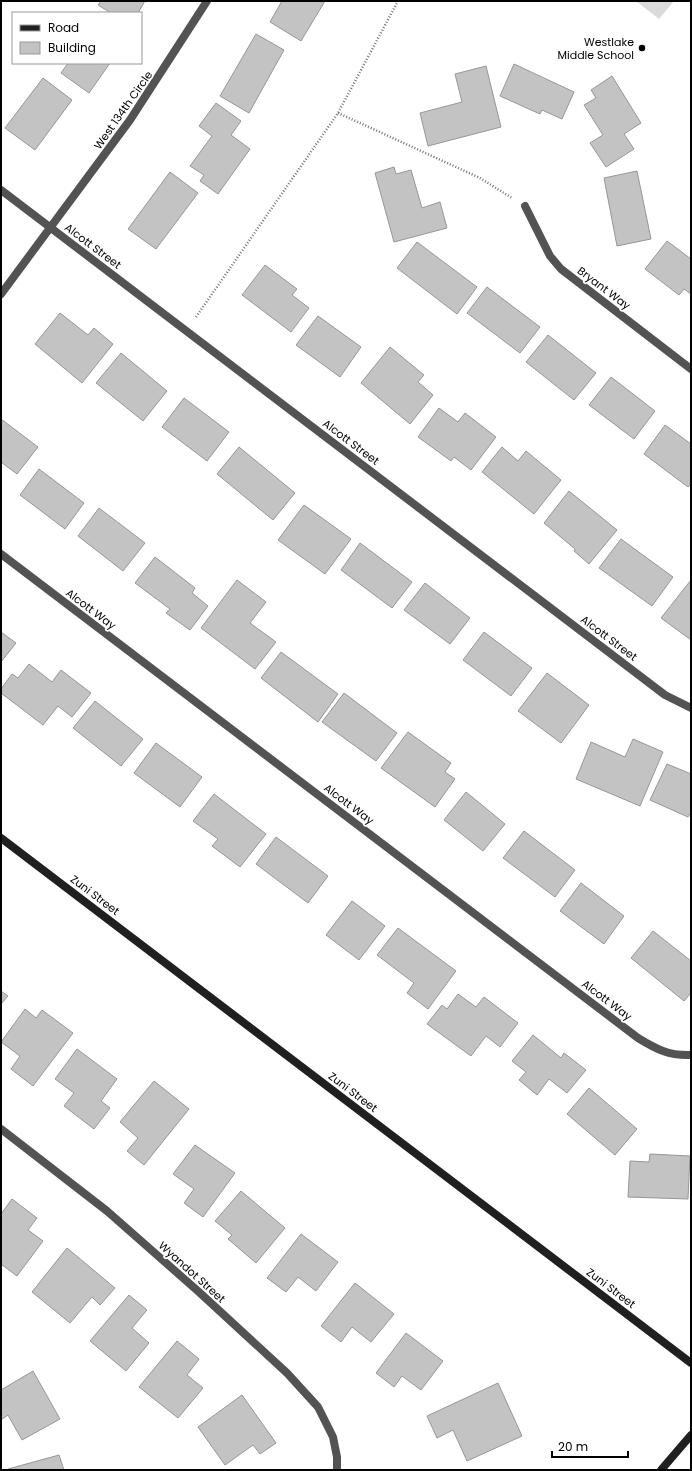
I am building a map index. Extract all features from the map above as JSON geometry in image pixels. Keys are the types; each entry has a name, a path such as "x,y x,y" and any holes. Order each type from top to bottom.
{"main road":[{"name":"Zuni Street","path":"1,838 691,1363"},
{"path":"661,1470 691,1435"}],"street":[{"name":"West 134th Circle","path":"51,228 130,120 207,1"},
{"name":"Alcott Street","path":"1,190 665,695 691,708"},
{"name":"Bryant Way","path":"525,206 550,256 561,269 691,369"},
{"path":"1,294 51,228"},
{"name":"Alcott Way","path":"1,554 638,1038 658,1050 691,1055"},
{"name":"Wyandot Street","path":"1,1129 107,1212 199,1292 287,1374 318,1406 333,1437 337,1456 337,1470"}],"path":[{"path":"187,331 338,113 398,1"},
{"path":"338,113 480,178 525,206"}],"shaded area":[{"path":"636,1 674,1 659,19"}],"building":[{"path":"101,1 145,1 139,12 109,12 98,5"},
{"path":"282,1 325,1 301,41 270,22"},
{"path":"256,34 284,50 249,113 220,96"},
{"path":"67,64 109,64 89,93 61,73"},
{"path":"514,64 574,92 562,119 542,110 540,114 500,96"},
{"path":"486,66 501,127 428,146 420,113 462,102 455,74"},
{"path":"612,76 641,123 624,134 634,149 606,167 590,143 603,135 584,105 596,98 591,90"},
{"path":"43,78 72,100 35,150 5,128"},
{"path":"216,103 241,121 231,135 250,149 218,194 200,181 204,175 190,166 212,136 199,126"},
{"path":"394,167 396,174 411,170 422,208 440,202 447,228 394,242 375,173"},
{"path":"637,171 651,239 617,246 604,178"},
{"path":"170,172 198,193 156,249 128,229"},
{"path":"667,241 691,259 691,294 684,289 679,295 645,269"},
{"path":"417,242 477,287 457,314 397,268"},
{"path":"265,265 297,289 292,295 309,308 291,332 242,295"},
{"path":"487,287 540,327 520,353 467,313"},
{"path":"60,313 88,335 94,328 113,344 82,383 35,344"},
{"path":"318,316 361,347 340,377 296,345"},
{"path":"548,335 596,373 574,400 526,362"},
{"path":"390,347 424,375 418,382 433,395 410,424 361,383"},
{"path":"121,353 167,391 143,421 96,383"},
{"path":"611,377 655,411 634,439 589,405"},
{"path":"184,398 229,432 207,461 162,427"},
{"path":"439,408 458,422 465,413 496,437 471,470 454,457 451,461 418,437"},
{"path":"1,419 38,447 17,474 1,462"},
{"path":"665,425 691,444 691,484 688,487 644,454"},
{"path":"239,447 295,493 273,520 217,474"},
{"path":"502,447 518,461 526,451 561,480 534,514 482,472"},
{"path":"39,469 84,503 65,529 20,495"},
{"path":"569,491 617,530 589,564 574,551 575,549 544,523"},
{"path":"304,505 351,539 325,574 278,540"},
{"path":"99,508 145,543 123,571 78,536"},
{"path":"621,539 673,577 652,606 599,568"},
{"path":"360,543 412,582 392,608 341,570"},
{"path":"155,557 195,588 192,593 208,606 190,630 166,613 170,609 135,583"},
{"path":"237,580 266,602 250,623 276,642 255,669 201,628"},
{"path":"691,580 691,640 661,618"},
{"path":"425,583 470,618 450,644 404,610"},
{"path":"1,632 16,643 1,662"},
{"path":"484,632 532,668 511,696 463,660"},
{"path":"281,652 338,694 318,722 261,678"},
{"path":"29,664 52,682 61,670 91,693 72,717 58,706 43,725 1,693 1,689 12,674 18,678"},
{"path":"547,673 589,705 561,743 518,711"},
{"path":"344,693 397,733 376,761 322,722"},
{"path":"95,701 143,739 121,766 73,728"},
{"path":"408,732 451,763 445,772 455,779 435,807 381,768"},
{"path":"633,739 663,752 640,806 576,779 591,742 625,757"},
{"path":"156,743 202,777 180,807 134,773"},
{"path":"667,764 691,774 691,812 688,817 650,800"},
{"path":"466,792 505,824 483,851 444,820"},
{"path":"214,794 266,834 240,867 212,846 218,839 193,821"},
{"path":"524,831 575,870 555,897 503,858"},
{"path":"276,837 328,876 308,903 256,864"},
{"path":"581,883 624,916 604,944 560,911"},
{"path":"352,901 385,926 359,960 326,935"},
{"path":"398,928 456,971 428,1009 407,993 414,983 377,955"},
{"path":"653,931 691,961 691,993 684,1001 631,958"},
{"path":"1,991 8,996 1,1004"},
{"path":"458,994 476,1007 484,997 518,1023 500,1047 486,1036 471,1056 427,1024 442,1005 447,1009"},
{"path":"25,1009 36,1018 42,1010 73,1033 33,1086 11,1069 20,1056 1,1042"},
{"path":"533,1035 561,1058 564,1053 586,1070 567,1093 549,1079 537,1095 519,1080 526,1072 512,1061"},
{"path":"77,1049 117,1079 101,1101 110,1108 94,1129 64,1106 74,1093 55,1079"},
{"path":"154,1081 189,1109 144,1165 127,1151 138,1138 120,1122"},
{"path":"589,1088 637,1129 615,1155 567,1114"},
{"path":"195,1145 235,1173 203,1217 184,1203 194,1189 173,1174"},
{"path":"650,1154 690,1156 688,1199 628,1197 630,1161 649,1162"},
{"path":"241,1191 285,1228 256,1263 228,1239 232,1235 215,1221"},
{"path":"12,1199 37,1218 28,1230 43,1241 17,1276 1,1264 1,1214"},
{"path":"301,1234 338,1262 316,1291 298,1277 286,1292 267,1278"},
{"path":"67,1248 115,1288 100,1305 92,1297 70,1323 32,1292"},
{"path":"355,1283 394,1314 371,1342 352,1327 341,1342 321,1326"},
{"path":"129,1295 147,1310 132,1328 149,1343 126,1371 90,1341"},
{"path":"406,1333 443,1361 421,1390 402,1376 394,1387 376,1373"},
{"path":"177,1341 199,1359 187,1375 203,1388 178,1418 139,1387"},
{"path":"33,1371 60,1419 22,1440 8,1415 1,1420 1,1390"},
{"path":"498,1383 522,1436 467,1461 453,1430 437,1438 427,1416"},
{"path":"242,1395 276,1443 260,1454 253,1445 225,1465 198,1427"},
{"path":"59,1455 64,1470 8,1470 8,1469"}],"place":[{"name":"Westlake Middle School","path":"642,48"}]}
